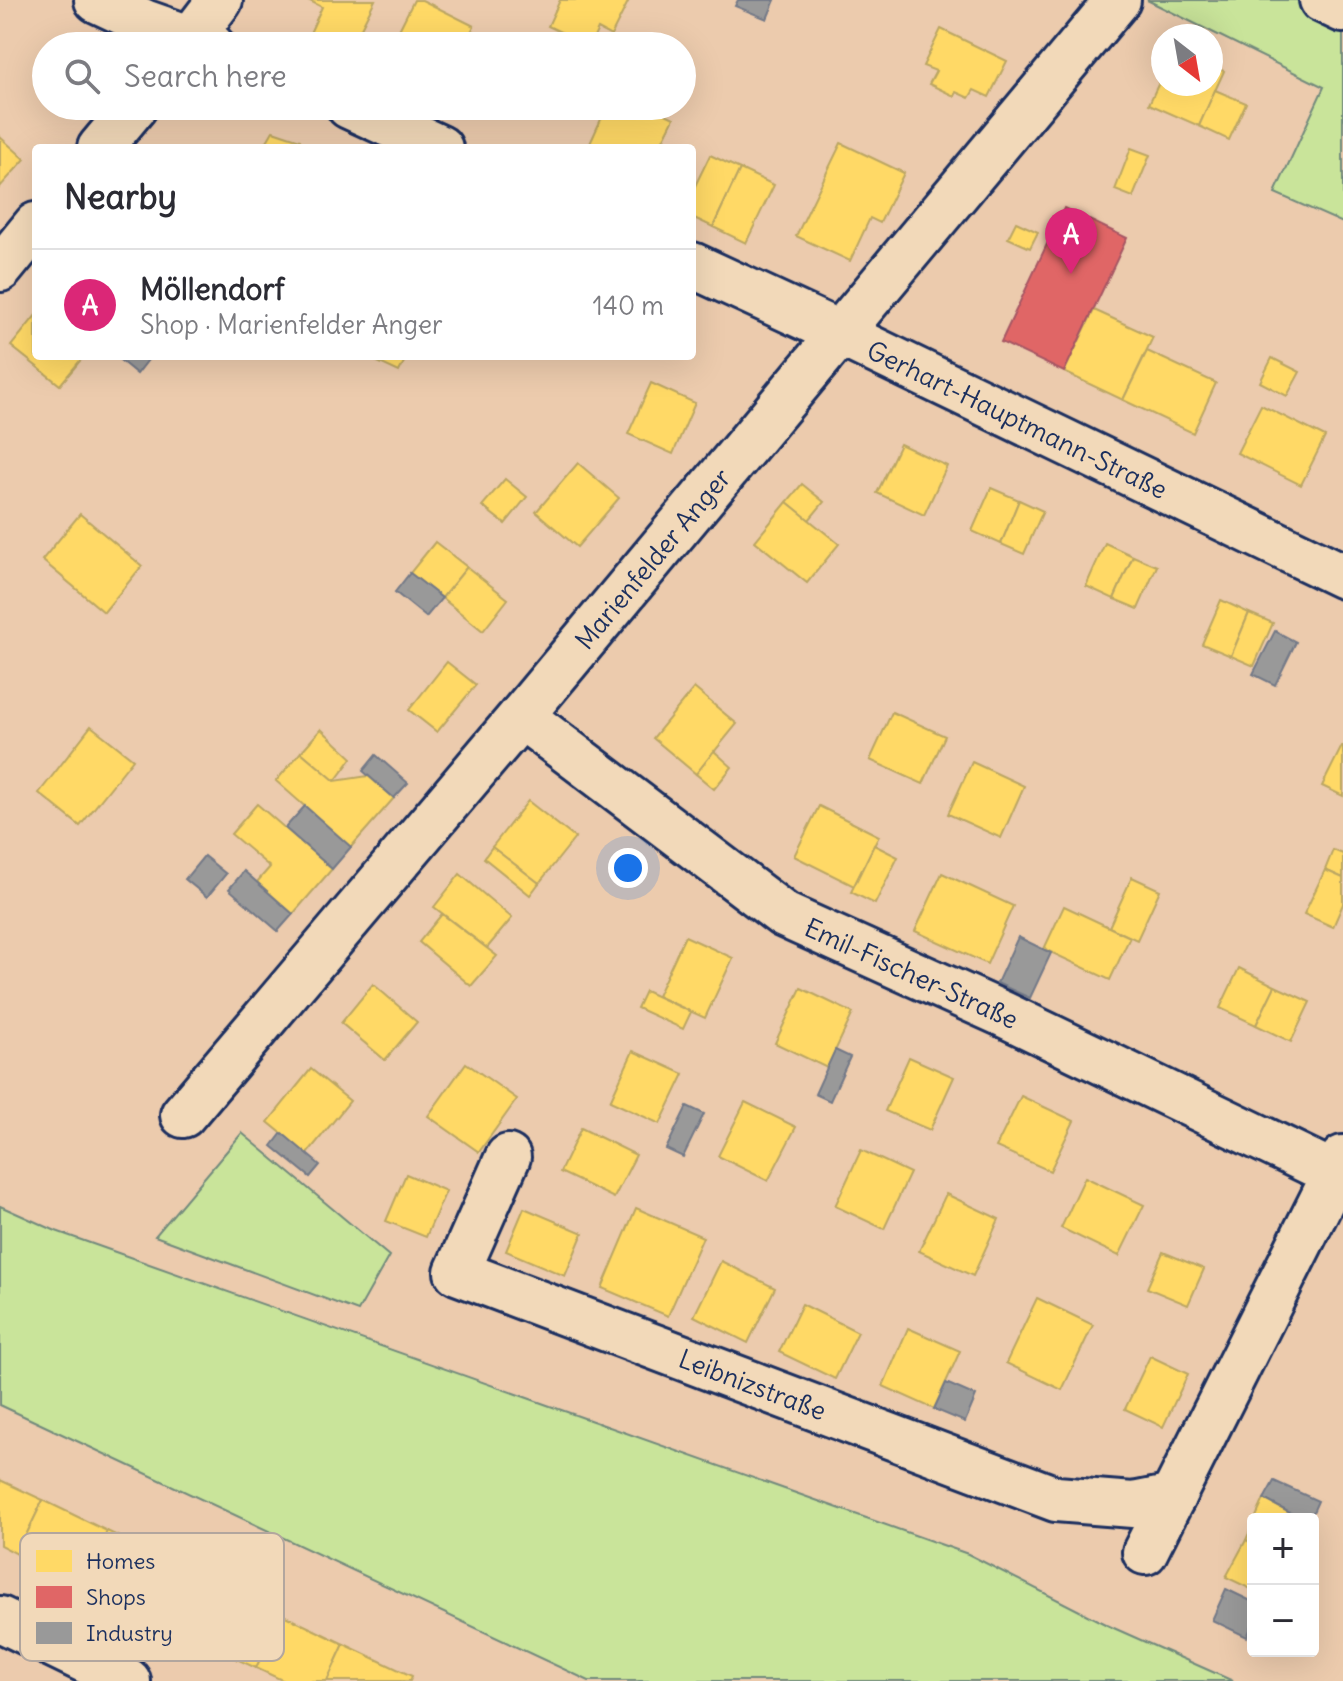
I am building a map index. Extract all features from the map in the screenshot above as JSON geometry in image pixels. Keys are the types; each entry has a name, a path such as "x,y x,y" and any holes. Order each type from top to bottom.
{"street":[{"path":"97,0 168,32"},
{"path":"203,32 220,0"},
{"name":"Marienfelder Anger","path":"183,1115 521,716 1118,0"},
{"path":"1322,0 1343,10"},
{"path":"103,144 123,120"},
{"path":"379,120 431,144"},
{"path":"0,269 32,230"},
{"name":"Gerhart-Hauptmann-Straße","path":"696,267 1343,576"},
{"name":"Emil-Fischer-Straße","path":"521,716 784,915 1339,1166"},
{"name":"Leibnizstraße","path":"508,1157 457,1272 1056,1499 1133,1505 1173,1497"},
{"path":"1145,1552 1339,1166"},
{"path":"0,1619 20,1629"},
{"path":"87,1661 128,1681"}],"green space":[{"path":"1147,0 1297,0 1343,21 1343,223 1275,193 1324,87 1223,37 1223,24 1196,24"},
{"path":"242,1133 389,1256 358,1311 155,1236"},
{"path":"0,1206 56,1231 968,1554 1107,1625 1233,1681 589,1681 284,1538 284,1533 273,1533 0,1405"}],"building: Homes":[{"path":"308,0 375,0 359,32 310,32 322,7"},
{"path":"414,0 422,0 474,26 471,32 398,32"},
{"path":"560,0 629,0 613,32 598,29 597,32 561,32 548,26"},
{"path":"941,29 1007,61 989,97 974,90 969,98 956,92 954,96 929,84 936,71 923,66"},
{"path":"1223,93 1246,103 1229,140 1199,126 1212,96 1223,96"},
{"path":"1153,96 1213,96 1199,126 1149,104"},
{"path":"601,120 673,120 661,144 590,144"},
{"path":"273,131 300,140 299,144 265,144"},
{"path":"0,137 25,159 0,187"},
{"path":"841,143 904,173 880,223 870,218 850,261 796,236"},
{"path":"1131,148 1150,155 1133,197 1115,190"},
{"path":"710,155 740,169 713,227 696,219 696,184"},
{"path":"740,169 774,185 746,243 713,227"},
{"path":"1016,222 1038,232 1030,248 1008,238"},
{"path":"1094,310 1153,337 1123,400 1064,372"},
{"path":"32,320 32,360 81,360 60,385 11,346"},
{"path":"1147,351 1216,383 1193,433 1123,400"},
{"path":"1272,358 1300,372 1287,396 1260,382"},
{"path":"374,360 405,360 399,372"},
{"path":"651,383 695,403 673,454 628,434"},
{"path":"1261,405 1325,437 1301,485 1237,453"},
{"path":"900,444 947,466 924,515 877,493"},
{"path":"578,463 619,498 577,547 536,512"},
{"path":"505,479 527,497 505,524 482,506"},
{"path":"802,484 824,502 809,520 787,502"},
{"path":"991,488 1019,500 1001,544 972,531"},
{"path":"1019,500 1043,511 1024,554 1001,544"},
{"path":"787,502 839,544 807,583 755,541"},
{"path":"80,514 142,566 104,612 42,560"},
{"path":"435,542 467,567 442,598 410,573"},
{"path":"1105,543 1133,556 1114,599 1086,586"},
{"path":"1133,556 1157,566 1138,609 1114,599"},
{"path":"467,567 508,599 483,631 442,598"},
{"path":"1221,600 1249,613 1231,656 1202,644"},
{"path":"1249,613 1273,623 1254,666 1231,656"},
{"path":"447,662 476,685 437,732 409,710"},
{"path":"694,688 737,724 696,774 653,738"},
{"path":"892,712 945,736 923,784 870,760"},
{"path":"91,726 133,759 80,826 39,793"},
{"path":"321,729 352,758 335,781 301,752"},
{"path":"1343,746 1343,796 1322,786"},
{"path":"714,751 732,767 714,789 696,774"},
{"path":"301,752 335,781 368,776 394,798 351,847 276,781"},
{"path":"972,762 1024,786 1001,838 948,814"},
{"path":"528,801 575,838 539,883 492,847"},
{"path":"257,804 332,869 293,914 257,882 270,867 231,834"},
{"path":"819,806 879,836 854,886 794,856"},
{"path":"874,845 898,857 875,904 851,892"},
{"path":"492,847 539,883 530,895 484,858"},
{"path":"1333,850 1343,854 1343,878 1325,870"},
{"path":"1325,870 1343,878 1343,904 1333,927 1304,914"},
{"path":"942,873 1013,906 987,964 915,931"},
{"path":"460,874 512,918 487,948 434,907"},
{"path":"1132,877 1160,890 1137,940 1109,927"},
{"path":"1064,906 1130,937 1110,980 1044,949"},
{"path":"442,914 497,956 471,986 419,942"},
{"path":"685,936 733,958 705,1018 657,996"},
{"path":"1239,968 1275,986 1256,1025 1220,1008"},
{"path":"373,984 417,1022 385,1060 341,1023"},
{"path":"1275,986 1310,1002 1291,1042 1256,1025"},
{"path":"801,988 853,1013 827,1068 775,1043"},
{"path":"645,991 691,1012 683,1029 637,1008"},
{"path":"633,1051 684,1074 660,1124 610,1101"},
{"path":"909,1057 954,1077 930,1130 885,1111"},
{"path":"466,1063 517,1099 479,1152 428,1116"},
{"path":"311,1069 350,1101 307,1154 268,1122"},
{"path":"1021,1096 1074,1121 1050,1171 996,1147"},
{"path":"745,1102 796,1127 768,1181 718,1156"},
{"path":"581,1128 636,1155 614,1198 560,1172"},
{"path":"861,1150 910,1173 884,1229 835,1206"},
{"path":"406,1174 446,1191 426,1237 386,1221"},
{"path":"1085,1177 1144,1205 1119,1256 1061,1228"},
{"path":"946,1194 999,1219 973,1276 919,1251"},
{"path":"524,1208 583,1233 565,1276 506,1251"},
{"path":"636,1208 703,1237 668,1316 602,1288"},
{"path":"1163,1252 1204,1269 1188,1305 1147,1288"},
{"path":"721,1261 775,1288 748,1343 694,1316"},
{"path":"1037,1298 1093,1325 1062,1390 1006,1363"},
{"path":"802,1304 858,1332 835,1379 779,1352"},
{"path":"908,1328 960,1351 934,1409 883,1386"},
{"path":"1150,1356 1188,1374 1163,1427 1125,1409"},
{"path":"0,1480 43,1500 27,1533 20,1533 17,1554 0,1545"},
{"path":"1264,1499 1290,1513 1258,1513"},
{"path":"43,1500 107,1531 106,1533 27,1533"},
{"path":"1246,1540 1247,1540 1247,1587 1226,1577"},
{"path":"284,1615 344,1644 327,1681 284,1681 256,1668 259,1661 284,1661"},
{"path":"344,1644 412,1676 410,1681 327,1681"},
{"path":"241,1661 259,1661 256,1668"}],"building: Shops":[{"path":"1064,208 1127,238 1064,372 1001,342"}],"building: Industry":[{"path":"738,0 775,0 767,19 735,6"},
{"path":"120,360 148,360 137,374"},
{"path":"410,573 442,598 426,617 395,592"},
{"path":"1275,631 1296,642 1275,685 1253,674"},
{"path":"376,755 408,783 394,798 363,771"},
{"path":"305,806 351,847 332,869 285,828"},
{"path":"204,856 226,874 207,897 185,879"},
{"path":"244,871 293,914 278,931 229,889"},
{"path":"1018,937 1051,953 1030,998 997,983"},
{"path":"835,1050 850,1057 830,1101 815,1094"},
{"path":"687,1106 704,1114 683,1157 666,1149"},
{"path":"282,1133 320,1165 310,1177 272,1146"},
{"path":"946,1383 976,1396 965,1422 934,1409"},
{"path":"1274,1481 1318,1501 1313,1513 1290,1513 1264,1499"},
{"path":"1226,1589 1247,1599 1247,1637 1212,1620"}],"place":[{"name":"Möllendorf","path":"1071,274"}]}
